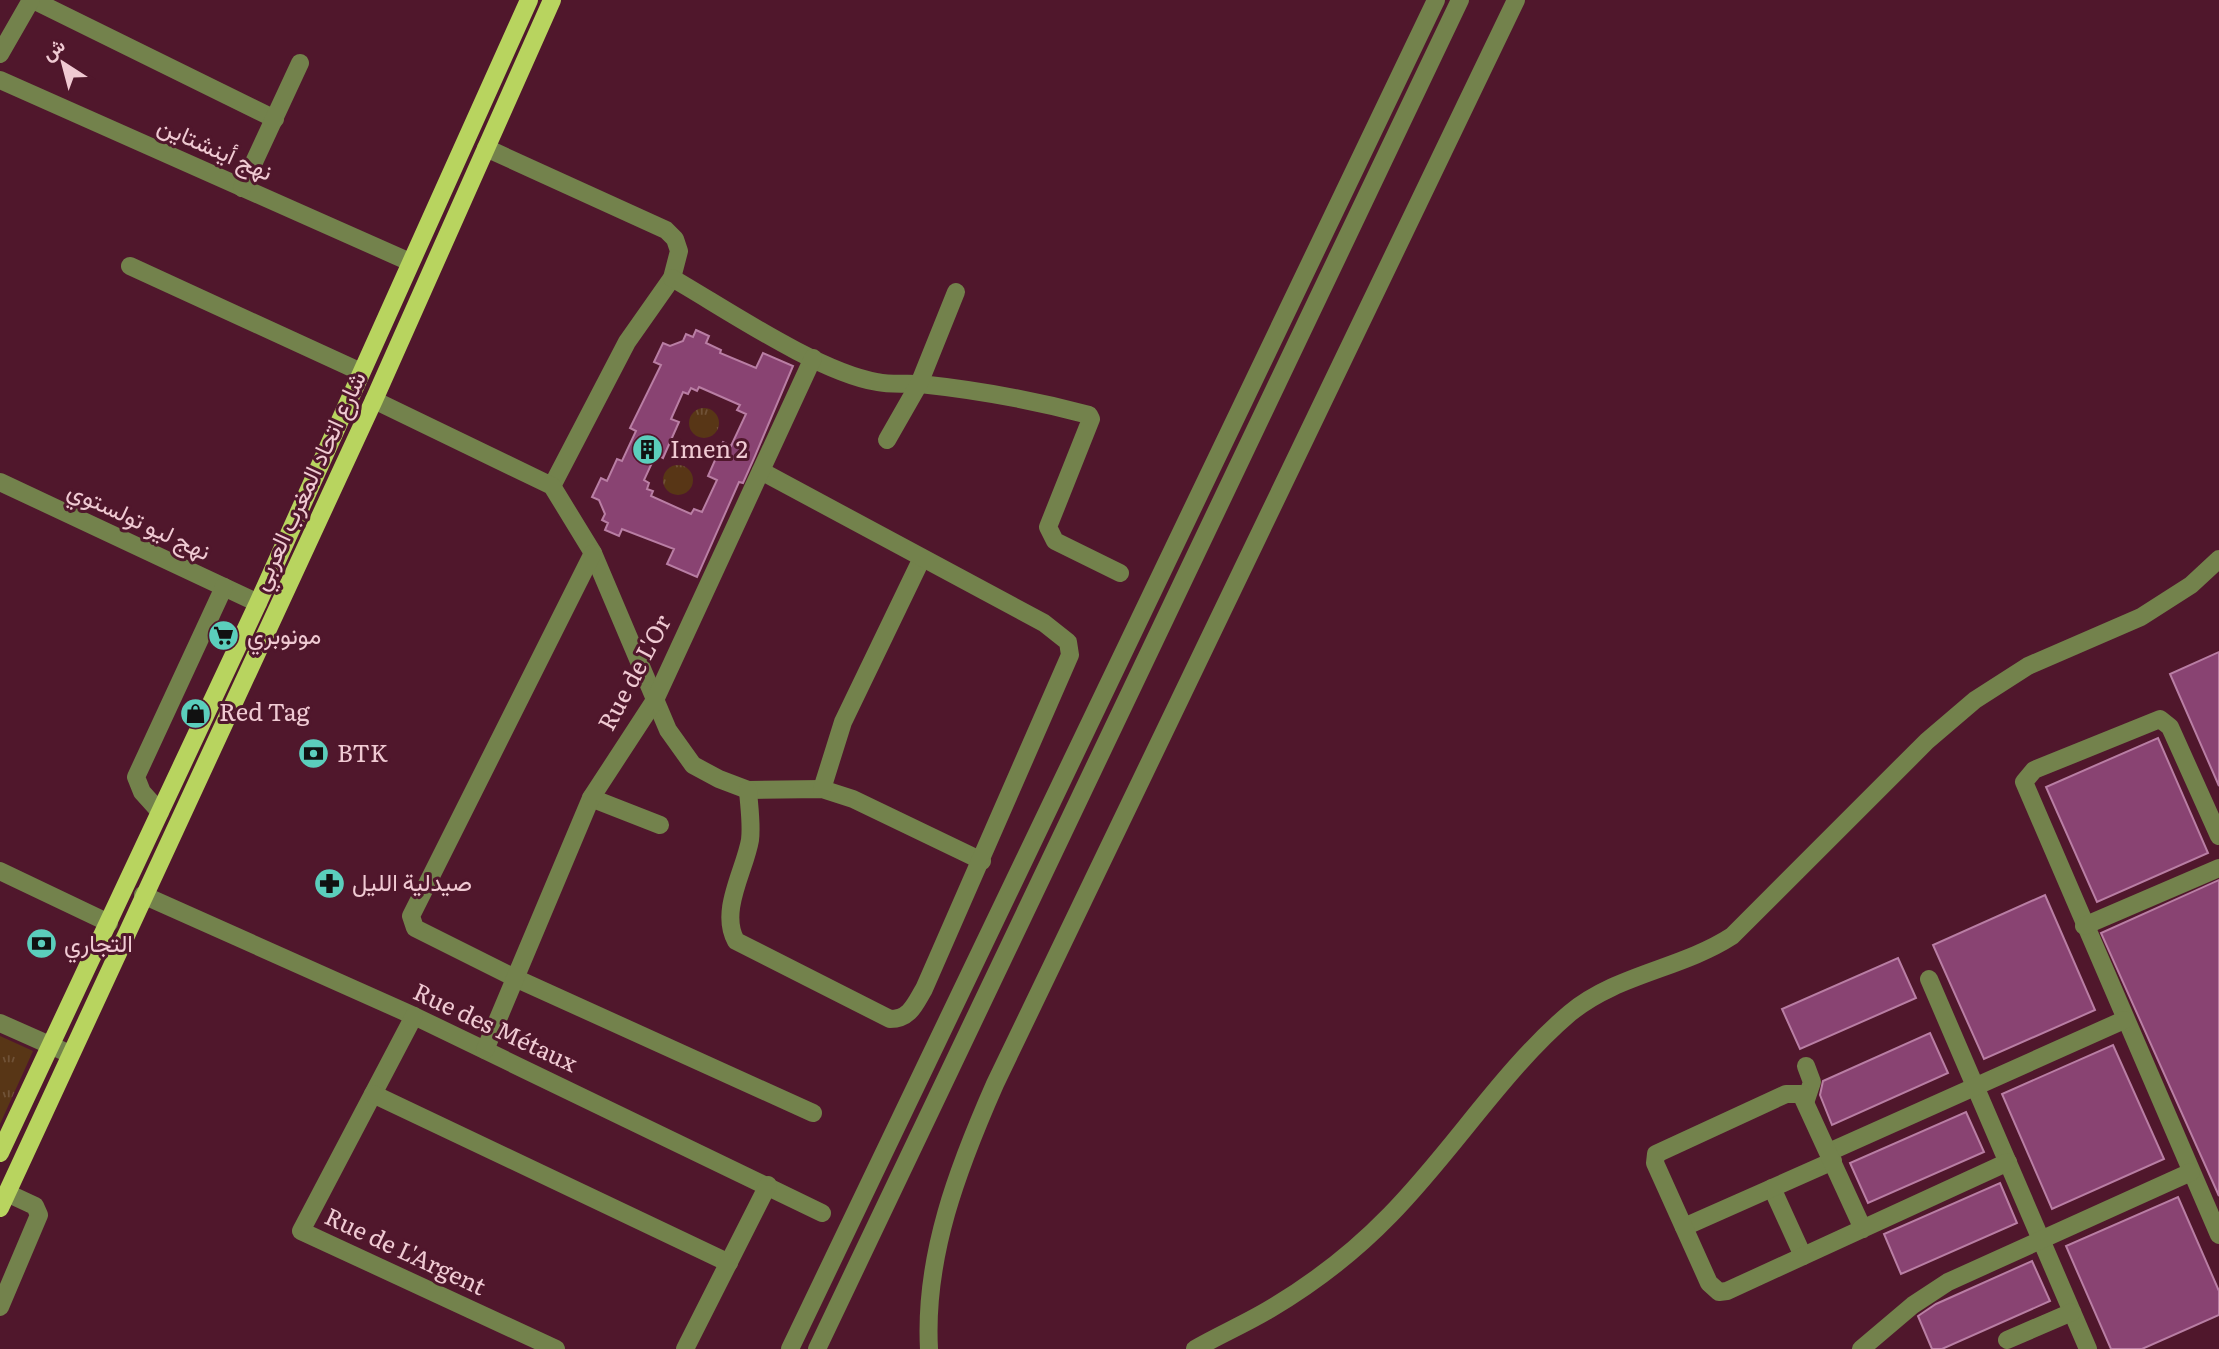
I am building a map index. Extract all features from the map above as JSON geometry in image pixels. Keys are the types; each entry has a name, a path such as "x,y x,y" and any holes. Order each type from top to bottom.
{"main road":[{"name":"شارع اتحاد المغرب العربي","path":"0,1153 258,603 529,0"},
{"name":"شارع اتحاد المغرب العربي","path":"4,1200 374,400 552,0"}],"street":[{"path":"0,54 32,0 275,118"},
{"path":"790,1349 1436,0"},
{"path":"817,1349 1460,0"},
{"path":"929,1349 933,1279 944,1218 963,1158 995,1084 1516,0"},
{"path":"242,188 300,63"},
{"name":"نهج أينشتاين","path":"0,80 410,261"},
{"path":"486,148 666,230 675,239 679,251 671,278 627,342 552,486"},
{"path":"130,266 361,372"},
{"path":"671,278 813,358 877,383 919,384 1033,400 1090,416 1048,527 1055,541 1120,573"},
{"path":"887,440 919,384 957,292"},
{"name":"Rue de L'Or","path":"485,1050 591,798 655,699 813,358"},
{"path":"374,400 552,486 593,553 668,730 693,765 748,790 822,789 853,799 982,861"},
{"path":"748,790 750,839 735,890 731,919 731,932 736,941 890,1019 908,1014 924,989 982,861 1070,655 1068,642 1044,623 761,471"},
{"name":"نهج ليو تولستوي","path":"0,482 258,603"},
{"path":"593,553 411,916 415,928 514,978 813,1112"},
{"path":"822,789 843,722 922,558"},
{"path":"1195,1349 1267,1311 1311,1283 1352,1251 1445,1156 1532,1049 1572,1012 1619,983 1703,955 1732,936 1927,741 1975,700 2028,666 2141,617 2191,585 2219,559"},
{"path":"160,812 142,792 136,777 224,587"},
{"path":"2219,836 2170,727 2160,719 2034,769 2024,782 2124,1020 2219,1235"},
{"path":"591,798 660,825"},
{"path":"2084,926 2219,868"},
{"path":"0,871 109,923"},
{"name":"Rue des Métaux","path":"143,895 414,1016 822,1213"},
{"path":"1929,979 2088,1349"},
{"name":"Rue de L'Argent","path":"414,1016 300,1231 556,1349"},
{"path":"1684,1227 1772,1188 1831,1156 1975,1087 2124,1020"},
{"path":"0,1023 70,1054"},
{"path":"1805,1066 1812,1083 1806,1100"},
{"path":"1863,1229 1806,1100 1794,1092 1660,1150 1655,1163 1709,1283 1719,1292 1803,1256 1863,1229 2008,1162"},
{"path":"373,1094 729,1263"},
{"path":"1861,1349 1930,1292 2040,1238 2191,1172"},
{"path":"685,1349 768,1185"},
{"path":"1772,1188 1803,1256"},
{"path":"0,1307 39,1215 35,1206 4,1200"},
{"path":"2007,1340 2072,1312"}],"green space":[{"path":"704,408 714,413 719,423 714,433 704,438 694,433 689,423 694,413"},
{"path":"678,465 689,469 693,480 689,491 678,495 667,491 663,480 667,469"},
{"path":"0,1036 33,1051 0,1124"}],"building":[{"name":"Imen 2","path":"696,330 709,336 706,343 721,350 720,353 756,368 763,353 793,366 743,483 739,482 697,577 667,564 674,549 622,529 619,536 605,530 608,523 602,520 605,514 599,500 592,497 601,478 607,481 617,459 622,461 636,431 630,428 661,365 654,362 663,343 670,346 683,341 686,334 693,337","holes":["699,387 740,405 737,410 746,414 731,446 723,442 708,476 717,480 702,512 694,509 691,514 651,496 653,491 647,489 649,483 644,480 656,454 663,458 679,422 671,419 683,392 688,394 691,388 697,391"]},
{"path":"2219,652 2219,786 2170,674"},
{"path":"2158,738 2208,853 2097,902 2046,787"},
{"path":"2219,880 2219,1196 2101,933"},
{"path":"2045,895 2095,1010 1984,1059 1933,945"},
{"path":"1898,958 1916,998 1800,1049 1782,1009"},
{"path":"1930,1033 1948,1073 1832,1125 1820,1095 1823,1081"},
{"path":"2113,1045 2164,1159 2052,1209 2002,1094"},
{"path":"1966,1112 1984,1152 1868,1203 1850,1163"},
{"path":"2000,1183 2017,1223 1901,1274 1884,1234"},
{"path":"2178,1197 2219,1291 2219,1315 2142,1349 2111,1349 2066,1246"},
{"path":"2032,1261 2050,1301 1942,1349 1932,1349 1918,1316 1936,1304"}],"place":[{"name":"Imen 2","path":"647,450"},
{"name":"مونوبري","path":"224,636"},
{"name":"Red Tag","path":"196,713"},
{"name":"BTK","path":"314,754"},
{"name":"صيدلية الليل","path":"329,883"},
{"name":"التجاري","path":"41,944"}]}
